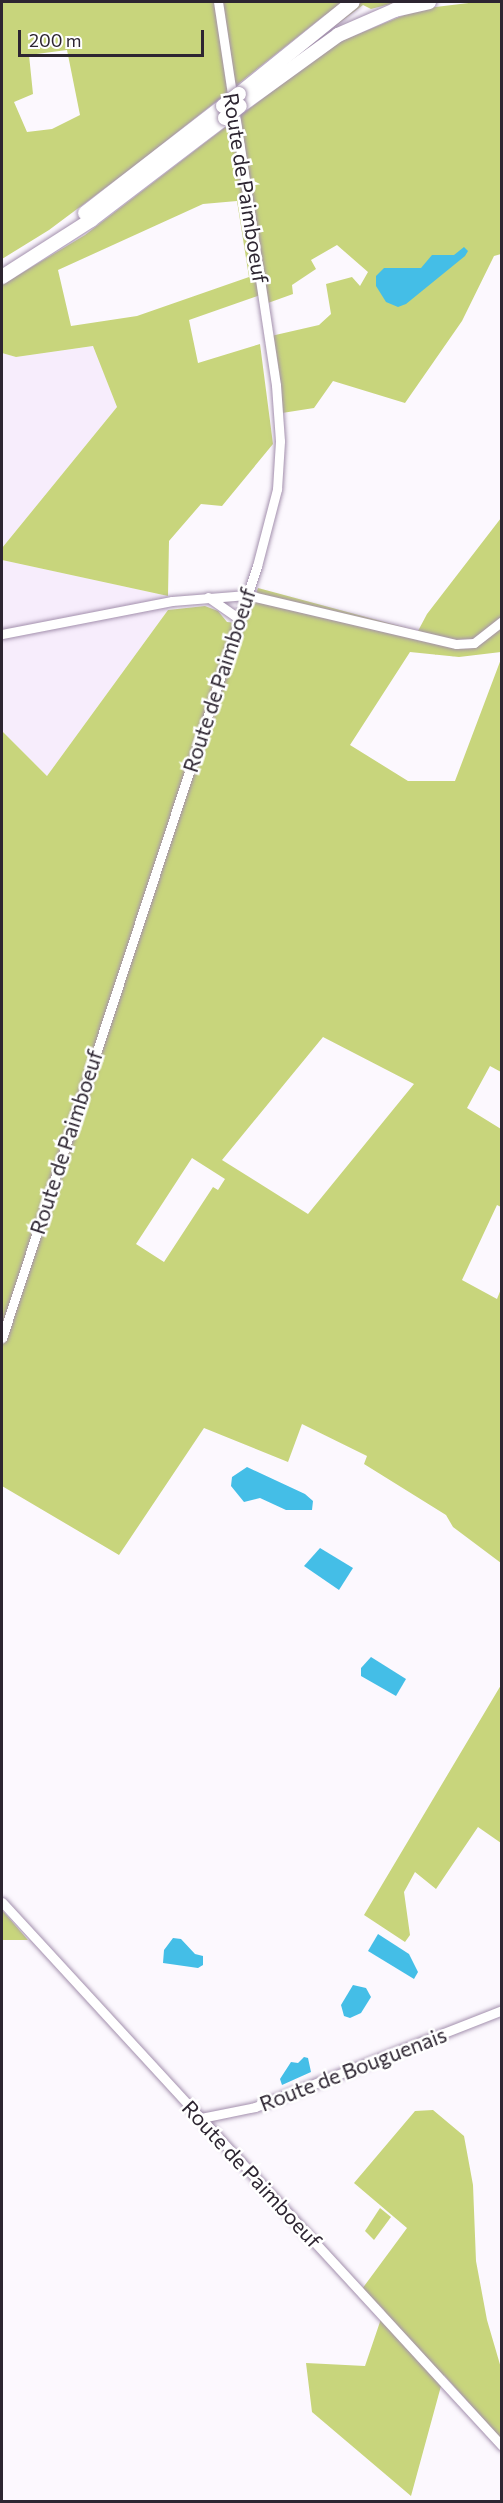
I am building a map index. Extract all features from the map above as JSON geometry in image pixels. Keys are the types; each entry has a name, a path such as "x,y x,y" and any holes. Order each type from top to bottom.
{"highway":[{"path":"240,100 353,2"},
{"path":"2,267 69,225 240,100 338,35 395,10 429,2"},
{"path":"2,277 91,220 224,112"}],"street":[{"name":"Route de Paimboeuf","path":"2,1338 274,508 280,441 276,385 218,2"},
{"path":"2,634 208,597 247,595 456,644 474,643 501,621"},
{"path":"208,597 239,619"},
{"name":"Route de Paimboeuf","path":"2,1902 501,2446"},
{"name":"Route de Bouguenais","path":"201,2118 255,2107 501,2010"}],"shaded area":[{"path":"94,346 117,407 2,548 2,353 16,357"},
{"path":"2,560 168,596 168,610 47,776 2,731"}],"green space":[{"path":"2,2 398,2 371,9 363,5 334,27 325,15 136,165 49,230 2,259","holes":["67,50 80,115 52,129 27,132 14,102 33,94 29,55"]},
{"path":"477,2 501,2 501,254 494,256 462,321 405,403 333,381 314,408 282,413 271,336 319,325 331,314 326,284 352,277 360,286 368,272 337,245 311,260 316,269 292,285 293,294 268,303 266,293 189,320 198,363 260,344 273,444 222,506 201,504 169,541 168,596 2,560 2,548 117,407 93,346 16,357 2,353 2,285 85,235 334,44 419,9","holes":["237,201 249,277 137,316 71,326 58,270 203,204"]},
{"path":"501,518 501,652 459,657 410,652 350,745 408,781 455,781 501,659 501,1072 490,1066 467,1108 501,1129 501,1207 497,1205 462,1280 497,1299 501,1289 501,1563 453,1527 446,1515 364,1464 367,1456 302,1424 288,1462 204,1428 119,1555 2,1486 2,731 47,776 168,610 205,606 218,611 227,622 245,624 258,588 418,631 427,614","holes":["323,1037 414,1084 308,1214 222,1160","192,1158 225,1179 218,1190 213,1187 164,1262 136,1244"]},
{"path":"501,1685 501,1843 478,1827 436,1889 415,1872 404,1892 410,1935 405,1942 364,1915"},
{"path":"2,1910 28,1940 2,1940"},
{"path":"433,2110 464,2136 473,2185 476,2261 487,2320 501,2368 501,2439 444,2375 411,2496 312,2412 306,2363 365,2366 384,2310 362,2289 407,2228 354,2183 415,2111"},
{"path":"380,2208 391,2217 374,2240 365,2231"}],"water":[{"path":"464,247 468,251 465,256 406,304 398,307 386,302 376,286 376,276 384,268 421,268 432,255 454,255"},
{"path":"247,1467 305,1494 313,1501 312,1510 286,1510 260,1498 244,1502 231,1486 232,1477"},
{"path":"320,1548 353,1568 339,1590 304,1566"},
{"path":"371,1657 406,1679 396,1696 361,1676 361,1668"},
{"path":"378,1934 409,1954 418,1972 414,1979 368,1951"},
{"path":"173,1938 181,1939 195,1954 203,1956 203,1965 198,1968 163,1963 164,1950"},
{"path":"353,1985 366,1988 371,1997 361,2013 350,2018 344,2016 341,2005"},
{"path":"304,2057 308,2058 311,2072 282,2085 280,2079 291,2062 298,2063"}]}
